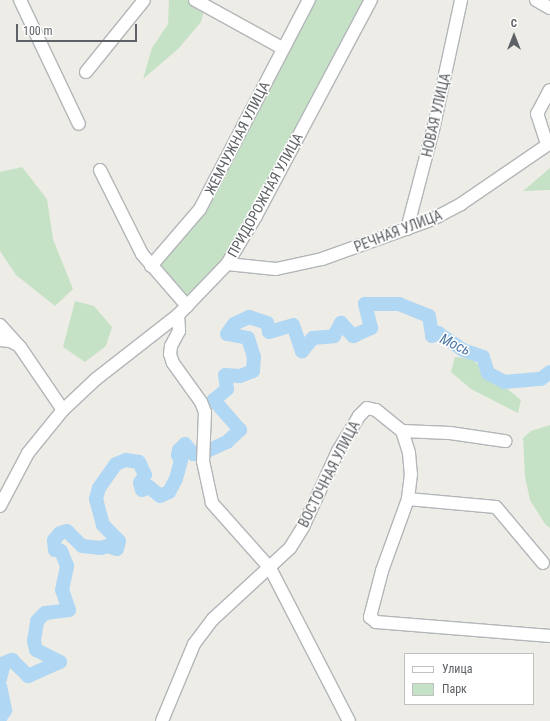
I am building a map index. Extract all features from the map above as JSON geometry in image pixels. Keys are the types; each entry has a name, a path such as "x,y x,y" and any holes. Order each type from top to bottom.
{"street":[{"path":"20,0 79,124"},
{"path":"86,72 144,0"},
{"path":"195,0 282,48"},
{"name":"ЖЕМЧУЖНАЯ УЛИЦА","path":"151,266 200,209 282,48 309,0"},
{"name":"ПРИДОРОЖНАЯ УЛИЦА","path":"0,506 28,453 63,410 96,379 178,315 227,264 256,216 371,0"},
{"name":"НОВАЯ УЛИЦА","path":"407,229 433,130 461,0"},
{"path":"536,0 550,8"},
{"path":"549,143 537,114 550,90"},
{"name":"РЕЧНАЯ УЛИЦА","path":"227,264 276,269 322,259 407,229 461,204 549,143"},
{"path":"100,170 132,237 151,266 186,306"},
{"path":"178,315 179,331 171,346 170,354 173,363 203,407 203,460 212,503 270,568 349,721"},
{"path":"0,325 20,347 63,410"},
{"path":"0,340 10,341 20,347"},
{"name":"ВОСТОЧНАЯ УЛИЦА","path":"162,721 194,644 213,619 290,548 303,527 338,451 359,416 366,408 376,410 402,431"},
{"path":"505,441 450,434 402,431 409,453 411,474 408,499 382,571 370,617 376,622 550,636"},
{"path":"408,499 496,507 543,563"}],"green space":[{"path":"169,0 189,0 204,10 201,22 178,49 143,79 152,48 168,24"},
{"path":"315,0 363,0 236,239 217,266 185,297 160,275 158,261 196,221"},
{"path":"22,167 47,199 53,239 73,289 55,306 16,275 0,251 0,172"},
{"path":"550,168 550,190 523,191"},
{"path":"75,301 94,306 112,327 106,346 85,362 63,347"},
{"path":"455,357 470,358 521,400 518,413 471,389 451,372"},
{"path":"550,425 550,528 545,524 530,500 525,477 523,438 531,431"}],"waterway":[{"name":"Мось","path":"0,679 4,663 12,660 28,676 60,662 36,650 34,641 37,621 45,613 69,610 62,590 67,566 61,551 55,550 54,540 60,533 67,531 82,546 101,548 107,546 117,549 119,541 103,525 96,499 99,488 116,464 126,460 139,462 145,475 140,483 142,490 149,487 160,496 169,492 176,479 181,460 178,455 179,450 185,444 193,454 201,454 227,442 240,430 214,400 227,389 225,375 240,376 253,371 254,357 248,338 227,334 234,324 249,317 267,323 269,332 293,325 302,351 313,338 334,336 341,323 353,336 371,328 365,304 399,304 429,316 432,336 438,333 463,350 483,357 488,373 504,382 541,379 550,372"},
{"name":"Мось","path":"0,686 5,710 0,718"}]}
